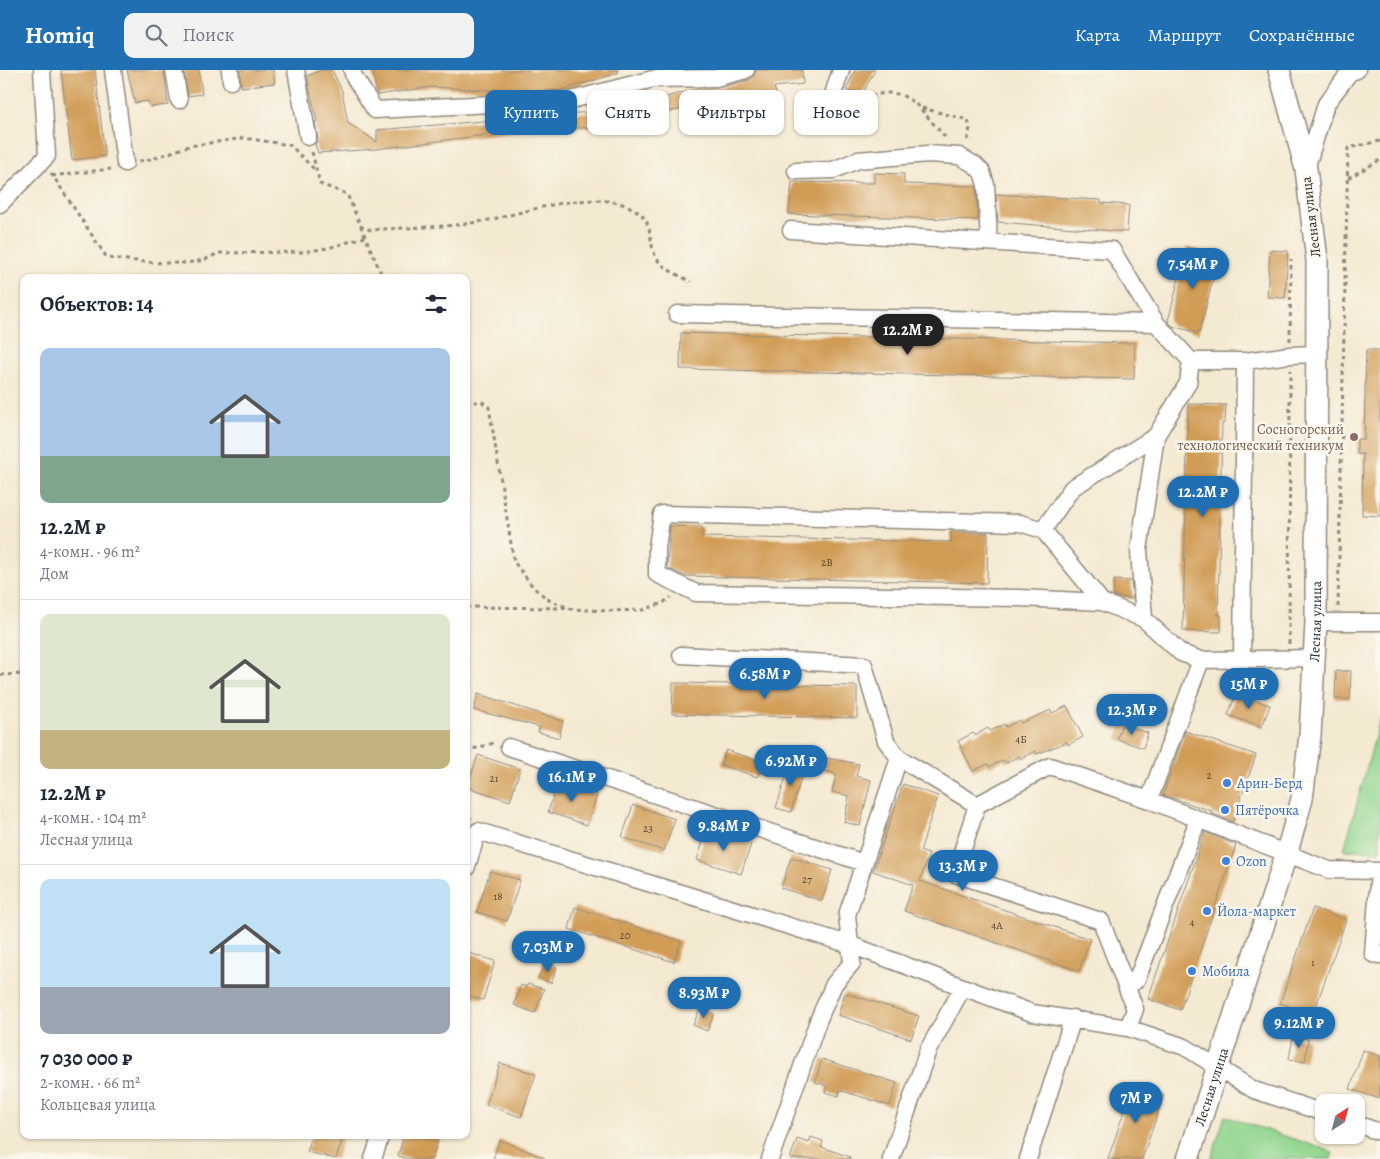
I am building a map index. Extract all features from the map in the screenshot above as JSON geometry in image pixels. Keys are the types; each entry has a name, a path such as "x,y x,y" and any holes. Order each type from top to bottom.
{"main road":[{"name":"Лесная улица","path":"1188,1159 1302,799 1310,736 1316,622 1317,260 1306,169 1279,70"}],"street":[{"path":"0,203 47,156 42,70"},
{"path":"113,70 126,163"},
{"path":"174,70 179,100"},
{"path":"296,70 308,137"},
{"path":"352,70 354,77 375,110 571,100 654,79 716,78 746,70"},
{"path":"834,90 841,70"},
{"path":"1306,169 1326,104 1350,72 1357,70"},
{"path":"796,171 833,170 858,160 928,154 958,156 975,165 982,172 986,186 989,242"},
{"path":"791,230 1112,250 1156,323 1191,361 1245,361 1290,354 1317,354"},
{"path":"677,314 1156,323"},
{"path":"1144,619 1139,550 1156,436 1188,383 1191,361"},
{"path":"1242,658 1245,361"},
{"path":"1043,530 1072,488 1156,436"},
{"path":"1102,602 1043,530 1020,523 662,514 656,547 657,574 696,593 1010,598 1102,602 1144,619 1181,653 1201,660 1289,656 1314,658"},
{"path":"1316,622 1380,622"},
{"path":"681,655 864,665 886,741 899,758 977,805"},
{"path":"1149,800 1201,660"},
{"path":"509,746 864,863"},
{"path":"770,1159 818,1021 834,984 852,963 847,916 899,758"},
{"path":"1128,1028 1135,1009 1101,921 955,874 977,805 1050,766 1149,800 1329,870 1379,871 1373,954 1380,955"},
{"path":"1127,988 1138,979 1198,820"},
{"path":"470,856 478,831 851,945 1032,1012 1128,1028 1185,1047 1254,1090 1315,1111"},
{"path":"891,1159 928,1050 963,987"},
{"path":"1028,1159 1073,1018"},
{"path":"1365,1127 1380,1132"},
{"path":"373,1159 380,1139"}],"path":[{"path":"878,93 905,96 922,108 941,132"},
{"path":"922,108 968,120 970,128 968,138 962,142"},
{"path":"308,137 320,184 347,194 381,274"},
{"path":"316,171 290,145 244,138 189,146 152,159 126,163 108,171 52,176 107,258 195,262 211,259 218,253 302,252 328,248 365,237"},
{"path":"1338,608 1348,148 1380,141"},
{"path":"1348,178 1380,160"},
{"path":"360,226 371,230 478,222 519,211 608,200 638,211 648,221 656,257 665,268 691,282"},
{"path":"1289,656 1291,259"},
{"path":"470,403 481,401 489,407 514,562 534,588 550,600 569,608"},
{"path":"470,607 569,608 608,611 642,610 663,603 674,595 676,584"},
{"path":"0,675 20,674"},
{"path":"470,750 495,743 509,746"}],"green space":[{"path":"1380,719 1380,851 1344,850"},
{"path":"1225,1116 1333,1152 1331,1159 1211,1159"}],"building":[{"path":"61,70 95,70 105,156 72,160"},
{"path":"127,70 164,70 168,105 150,107 148,101 135,103"},
{"path":"184,70 199,70 202,94 188,96"},
{"path":"240,70 273,70 275,83 241,87"},
{"path":"321,70 332,70 342,91 348,123 377,142 377,130 485,121 486,135 376,149 318,153 315,144 318,140 315,122 317,121 307,76"},
{"path":"372,70 618,70 618,73 562,90 488,90 432,87 377,95"},
{"path":"756,70 802,70 803,84 774,87 775,90 693,90 718,88 749,80 753,77"},
{"path":"855,70 875,70 864,90 846,90"},
{"path":"679,94 679,110 669,112 669,96"},
{"path":"587,112 587,128 577,128 577,113"},
{"path":"874,173 904,174 904,184 976,186 978,220 789,214 792,182 874,183"},
{"path":"996,194 1101,200 1101,203 1129,205 1127,232 998,222"},
{"path":"1187,247 1219,256 1199,333 1172,326 1168,321"},
{"path":"1270,250 1288,251 1285,298 1267,297"},
{"path":"681,333 1135,343 1134,379 680,369"},
{"path":"1366,350 1380,350 1380,516 1362,515 1363,454 1357,454 1357,439 1364,439"},
{"path":"1188,404 1226,405 1225,423 1222,423 1218,615 1221,615 1221,632 1183,631"},
{"path":"670,526 702,527 702,537 951,542 951,532 988,533 987,583 685,576 667,568"},
{"path":"1114,580 1131,581 1133,599 1113,596"},
{"path":"1336,671 1351,671 1350,699 1335,699"},
{"path":"673,683 857,686 857,718 672,714"},
{"path":"478,694 563,721 559,738 538,732 540,727 474,710"},
{"path":"1236,694 1270,705 1262,727 1228,715"},
{"path":"1067,706 1083,737 1068,745 1067,742 1037,754 1036,751 1021,759 1019,756 1006,763 1004,760 989,767 988,764 973,771 958,741 988,728 990,731 1005,724 1006,727 1020,720 1021,723 1051,710 1052,713"},
{"path":"1122,724 1148,733 1143,748 1117,739"},
{"path":"1185,731 1256,755 1233,822 1211,813 1212,811 1163,795"},
{"path":"726,750 762,762 757,777 721,765"},
{"path":"478,755 520,769 510,801 470,788 470,778"},
{"path":"827,758 859,764 856,776 871,780 860,826 844,822 849,796 832,792 836,776 834,773 824,771"},
{"path":"791,761 805,765 791,812 776,808"},
{"path":"558,781 597,794 587,825 548,812"},
{"path":"903,784 938,796 920,851 929,854 920,881 1090,939 1079,971 904,911 913,885 873,871"},
{"path":"633,805 675,819 664,851 622,837"},
{"path":"707,830 751,844 741,874 697,860"},
{"path":"1205,832 1236,845 1180,1010 1148,999"},
{"path":"791,857 832,870 822,901 781,888"},
{"path":"490,871 520,880 507,921 477,912"},
{"path":"575,907 681,941 674,962 569,929"},
{"path":"1313,908 1346,920 1313,1015 1280,1003"},
{"path":"470,953 495,961 483,1000 470,996"},
{"path":"545,962 557,967 551,983 538,978"},
{"path":"528,984 544,989 535,1013 514,1005 521,985 526,987"},
{"path":"845,993 919,1016 911,1039 838,1015"},
{"path":"700,1008 714,1014 707,1031 693,1025"},
{"path":"1293,1037 1308,1039 1305,1062 1289,1059"},
{"path":"1363,1050 1380,1056 1380,1099 1350,1089"},
{"path":"822,1059 897,1083 890,1106 840,1090 839,1096 825,1092 827,1086 815,1082"},
{"path":"500,1063 536,1074 521,1117 486,1105"},
{"path":"1133,1085 1164,1095 1142,1159 1108,1159"},
{"path":"811,1137 823,1141 821,1147 850,1157 850,1159 790,1159 797,1139 809,1143"},
{"path":"311,1139 343,1139 336,1159 307,1152"},
{"path":"403,1139 439,1139 432,1159 409,1159 398,1156"},
{"path":"500,1140 545,1158 545,1159 493,1159"}],"place":[{"name":"Сосногорский технологический техникум","path":"1354,437"},
{"name":"Арин-Берд","path":"1227,783"},
{"name":"Пятёрочка","path":"1225,810"},
{"name":"Ozon","path":"1226,861"},
{"name":"Йола-маркет","path":"1207,911"},
{"name":"Мобила","path":"1192,971"}]}
